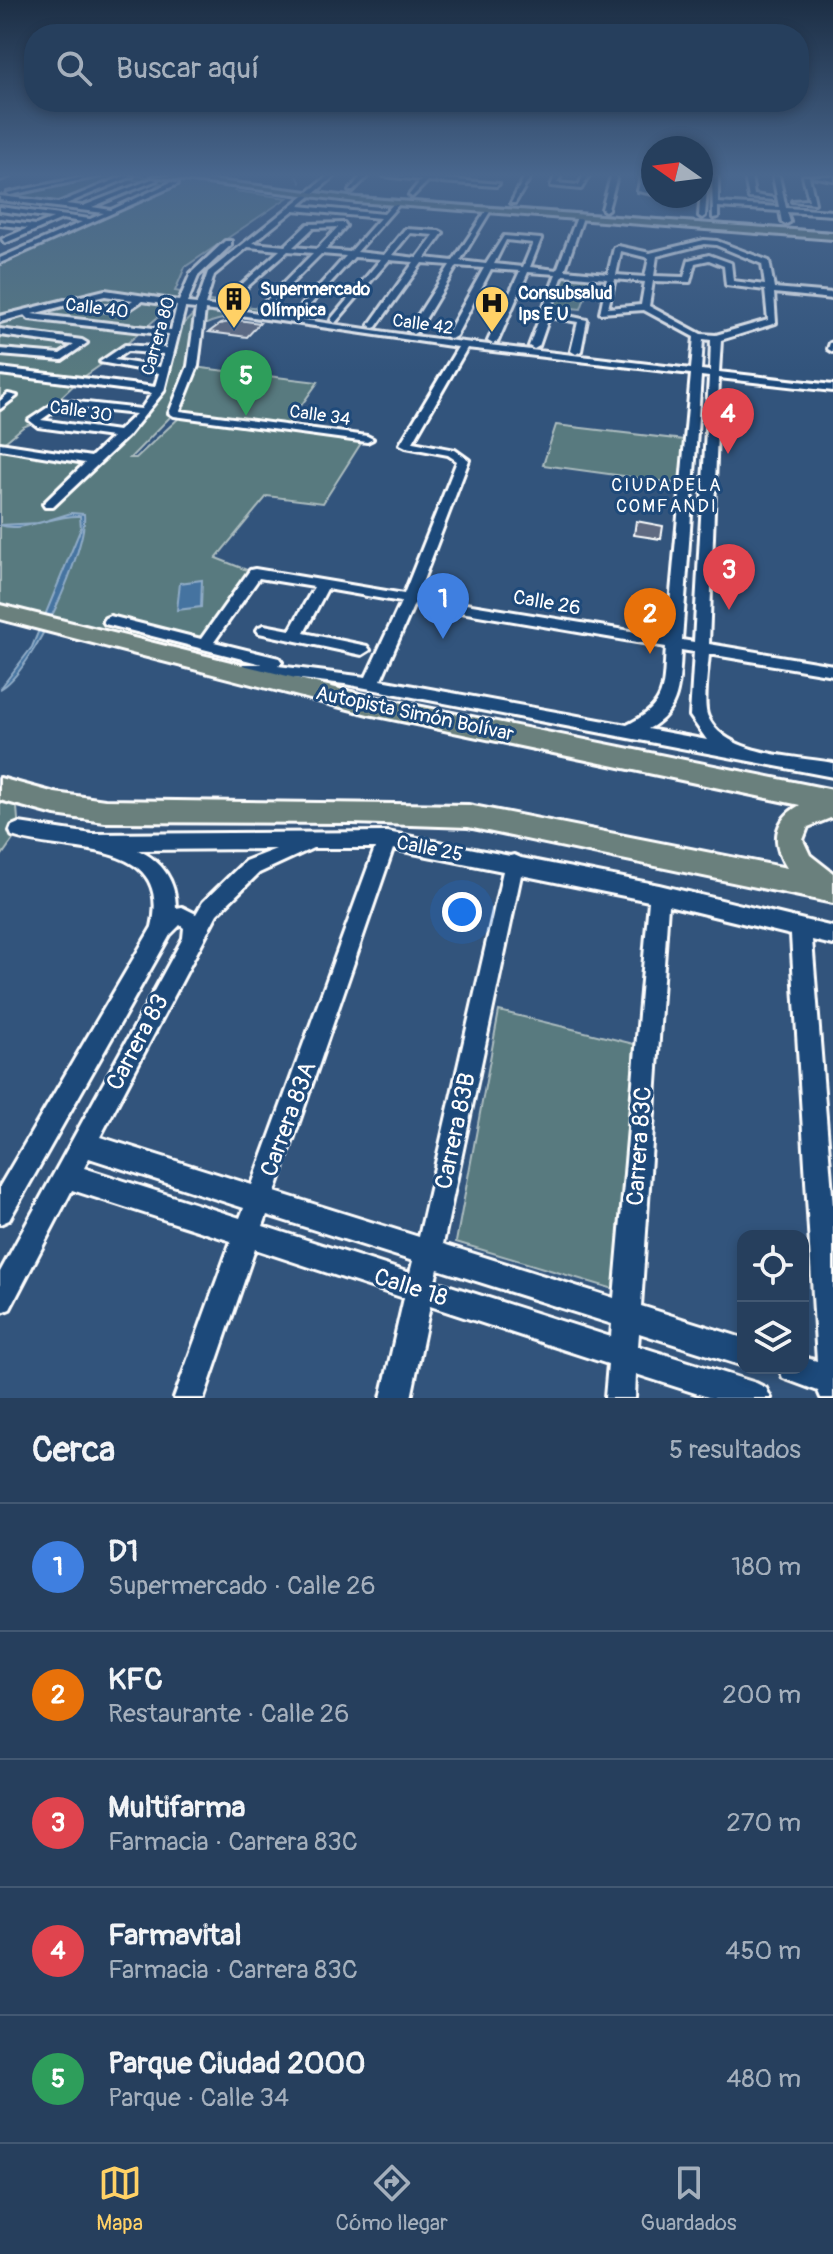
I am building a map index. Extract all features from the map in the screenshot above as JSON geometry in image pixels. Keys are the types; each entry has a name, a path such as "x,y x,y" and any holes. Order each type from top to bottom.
{"highway":[{"name":"Autopista Simón Bolívar","path":"10,614 134,648 368,705 833,804"},
{"path":"8,792 105,811 353,812 468,816 833,889"},
{"path":"833,804 800,816 792,825 789,837 800,863 833,889"}],"street":[{"path":"10,241 35,245"},
{"path":"0,260 44,241"},
{"name":"Carrera 80","path":"174,413 193,367 205,283 211,274 251,241"},
{"path":"240,291 294,241"},
{"path":"263,309 328,241"},
{"path":"299,314 364,241"},
{"path":"335,320 399,241"},
{"path":"373,325 433,241"},
{"path":"413,331 469,241"},
{"path":"451,336 502,241"},
{"path":"493,341 538,241"},
{"path":"534,346 572,241"},
{"path":"704,242 717,243 766,263 773,321 716,338 699,336 645,307 603,311 618,248 652,256 704,242"},
{"name":"Carrera 80","path":"49,504 123,435 159,391 194,275 228,243"},
{"path":"246,245 687,280 692,262 709,257 728,265 729,283 833,296"},
{"path":"0,254 11,256"},
{"path":"645,307 652,256"},
{"name":"Calle 42","path":"122,288 252,314 463,346 644,367 697,369"},
{"name":"Calle 42","path":"61,304 105,293 184,300"},
{"path":"0,319 61,304 124,310 141,298"},
{"name":"Calle 42","path":"202,303 697,369 833,380"},
{"path":"201,327 222,317 252,314"},
{"path":"546,314 582,318 584,322 576,351"},
{"name":"Calle 40","path":"16,315 174,333"},
{"path":"0,332 82,343 62,357 0,352"},
{"path":"627,732 652,720 670,696 699,336"},
{"path":"716,338 698,716 716,740 734,752"},
{"path":"371,684 409,599 463,460 451,452 406,444 463,346"},
{"path":"165,371 107,364 125,348 169,351"},
{"path":"644,367 680,378 693,390 695,397"},
{"path":"0,371 159,391"},
{"name":"Calle 42","path":"715,371 744,378 833,388"},
{"path":"714,391 724,382 744,378"},
{"path":"0,406 6,395"},
{"name":"Calle 30","path":"123,435 35,422 59,403 144,412"},
{"name":"Calle 34","path":"174,413 367,439"},
{"path":"0,446 95,461"},
{"path":"690,469 700,474 710,472"},
{"path":"688,494 699,491 709,497"},
{"name":"Calle 26","path":"204,645 255,573 833,670"},
{"path":"294,637 323,584"},
{"path":"110,621 345,679 833,770"},
{"path":"264,630 362,650"},
{"path":"134,648 277,673 345,679"},
{"name":"Calle 25","path":"19,831 92,842 387,840 659,894 833,936"},
{"name":"Carrera 83","path":"0,1299 192,938 222,893 252,867 288,850 325,839"},
{"name":"Carrera 83A","path":"189,1398 387,840"},
{"name":"Carrera 83","path":"0,1211 162,929 168,909 166,890 158,874 146,861 92,842"},
{"name":"Carrera 83B","path":"396,1398 514,863"},
{"name":"Carrera 83C","path":"620,1398 659,894"},
{"path":"162,929 174,917 190,918 194,923 192,938"},
{"path":"801,929 833,1391"},
{"name":"Calle 18","path":"82,1144 737,1350"},
{"name":"Calle 18","path":"66,1175 756,1398"},
{"path":"809,1373 833,1380"}],"green space":[{"path":"45,241 223,241 185,267 175,291 186,293 182,307 171,306 78,381 35,422 23,427 5,442 5,446 95,461 158,391 174,333 202,306 202,300 274,310 261,315 222,319 201,327 193,367 318,382 285,428 174,413 130,458 136,458 181,416 363,440 323,503 267,496 216,558 252,572 195,658 0,612 0,261"},
{"path":"560,274 592,277 581,309 549,306"},
{"path":"556,425 692,441 689,485 543,465"},
{"path":"0,789 16,796 19,831 0,858"},
{"path":"499,1011 634,1044 617,1290 456,1242"}],"water":[{"path":"71,513 84,514 77,553 56,608 27,660 0,689 32,647 81,528 80,516 41,523"},
{"path":"38,523 19,527 0,525"},
{"path":"202,580 201,607 177,610 180,583"}],"building":[{"name":"Supermercado Olímpica","path":"238,320 260,323 247,337 209,332 220,324"},
{"path":"636,521 663,526 661,539 634,535"}],"place":[{"name":"Supermercado Olímpica","path":"234,330"},
{"name":"Consubsalud Ips E U","path":"492,334"},
{"name":"Parque Ciudad 2000","path":"246,416"},
{"name":"Farmavital","path":"728,454"},
{"name":"Multifarma","path":"729,610"},
{"name":"D1","path":"443,639"},
{"name":"KFC","path":"650,654"}],"district":[{"name":"CIUDADELA COMFANDI","path":"667,495"}]}
